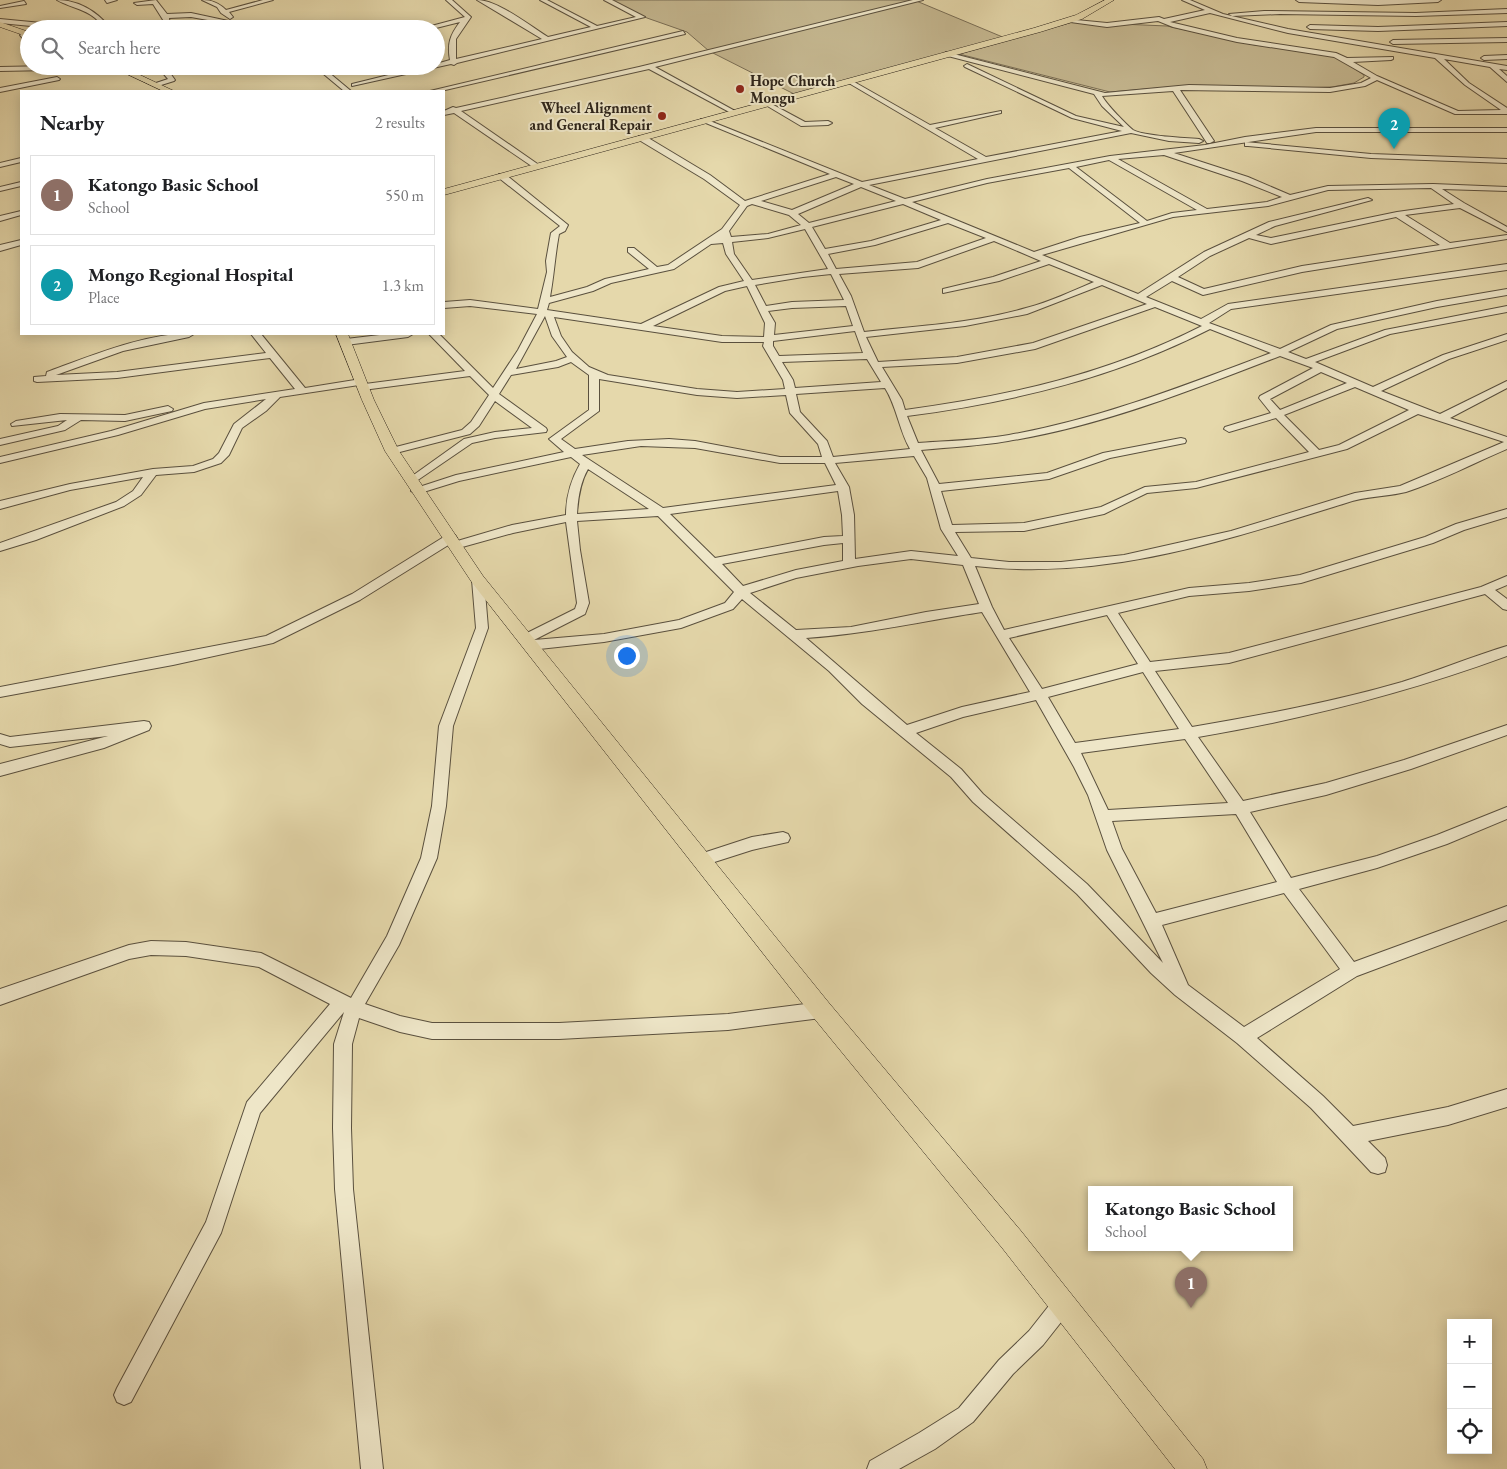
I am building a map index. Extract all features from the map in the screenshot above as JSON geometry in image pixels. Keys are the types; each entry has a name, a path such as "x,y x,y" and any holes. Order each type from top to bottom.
{"main road":[{"path":"1094,0 1108,1"},
{"path":"445,192 703,120 949,55 1066,21 1090,12 1108,1"},
{"path":"2,23 20,31"},
{"path":"136,75 168,90"},
{"path":"344,338 362,385 392,451 478,580 821,1010 1012,1240 1193,1469"}],"street":[{"path":"60,0 84,8 99,20"},
{"path":"205,0 219,6 231,18 230,20"},
{"path":"223,12 270,0"},
{"path":"449,0 466,13 468,17 452,37 450,48 454,63"},
{"path":"480,0 499,9 548,40"},
{"path":"543,0 597,28"},
{"path":"445,65 642,17 606,0"},
{"path":"445,113 649,66 920,0"},
{"path":"1184,0 1209,11 1254,24 1507,68"},
{"path":"1299,0 1438,0"},
{"path":"137,3 154,1 166,20"},
{"path":"2,23 8,16 1,6 24,3"},
{"path":"1066,21 1106,25 1147,19 1164,21 1209,11"},
{"path":"1221,15 1272,12 1364,14 1507,11"},
{"path":"165,16 191,15 219,20"},
{"path":"445,24 466,19"},
{"path":"1164,21 1174,26 1214,36 1332,54 1348,60 1375,77 1458,113 1507,111"},
{"path":"2,23 20,24"},
{"path":"1254,24 1371,29 1507,24"},
{"path":"437,90 683,34"},
{"path":"1370,44 1417,41 1507,40"},
{"path":"949,55 1097,94 1121,94 1176,88 1330,90 1363,85 1375,77"},
{"path":"949,55 972,69 1067,114 1169,139 1225,142 1371,156 1507,161"},
{"path":"1436,55 1464,82 1507,111"},
{"path":"1463,59 1507,57"},
{"path":"1348,60 1390,58"},
{"path":"445,60 461,67"},
{"path":"0,68 20,61"},
{"path":"1492,65 1507,80"},
{"path":"649,66 733,112"},
{"path":"0,68 20,68"},
{"path":"0,90 37,83 58,82 54,75"},
{"path":"158,84 172,80 168,75"},
{"path":"328,75 347,90"},
{"path":"354,86 402,75"},
{"path":"474,75 480,80"},
{"path":"849,81 985,160"},
{"path":"29,90 37,83"},
{"path":"1176,88 1210,141"},
{"path":"1097,94 1104,105 1162,151 1212,170 1245,179 1290,198"},
{"path":"766,103 804,124 828,123"},
{"path":"445,104 536,167"},
{"path":"930,127 999,112"},
{"path":"703,120 838,174 901,202 1279,353 1307,362 1417,410 1507,440"},
{"path":"709,242 768,236 987,181 1110,158 1316,130 1507,130"},
{"path":"792,213 862,184 1136,132"},
{"path":"642,138 747,202 792,213 808,227 849,303 871,360 897,400 908,436 932,478 947,529 967,561 986,607 1001,635 1059,726 1095,795 1128,877 1152,921 1174,968 1181,990"},
{"path":"1110,158 1204,211"},
{"path":"0,165 20,160"},
{"path":"1071,166 1146,224"},
{"path":"546,301 590,289 608,281 671,266 725,231 747,202 838,174"},
{"path":"414,486 467,436 545,314 551,272 550,261 556,233 564,225 502,176"},
{"path":"0,189 20,184"},
{"path":"1432,186 1461,205 1507,230"},
{"path":"1035,254 1083,239 1146,224 1172,215 1252,207 1311,191 1339,187 1432,186 1507,189"},
{"path":"1139,297 1208,254 1272,224 1368,200"},
{"path":"1248,235 1271,241 1397,214 1461,205"},
{"path":"0,219 20,213"},
{"path":"1397,214 1448,246"},
{"path":"1487,218 1497,216"},
{"path":"822,252 872,243 948,220"},
{"path":"725,231 730,254 749,282 770,323 768,346 788,380 796,414 823,443 828,459 843,487 848,515 849,563"},
{"path":"1172,276 1203,292 1302,269 1507,237"},
{"path":"641,328 722,289 749,282 833,271 918,265 995,238"},
{"path":"0,248 20,243"},
{"path":"631,250 655,270"},
{"path":"946,291 996,279 1049,261"},
{"path":"901,414 959,406 1082,377 1120,366 1169,347 1206,324 1228,307 1507,267"},
{"path":"445,305 470,303 722,339 768,339 859,331 930,328 994,318 1029,310 1102,282"},
{"path":"414,486 626,444 652,442 684,444 781,460 828,459 1008,438 1073,424 1135,406 1279,353 1334,327 1437,304 1507,292"},
{"path":"764,310 792,305 849,303"},
{"path":"776,359 951,360 1036,346 1156,304"},
{"path":"1307,362 1388,332 1507,308"},
{"path":"545,314 571,359 594,375 640,384 737,395 888,385"},
{"path":"185,335 120,349 37,379 116,375 272,355"},
{"path":"257,335 302,391"},
{"path":"344,338 392,335"},
{"path":"435,335 494,395 586,463 661,512 741,592 834,668 905,732 956,773 978,798 1082,889 1156,968 1181,990 1243,1037 1317,1102 1378,1165"},
{"path":"1374,390 1446,357 1507,337"},
{"path":"508,372 558,364 571,359"},
{"path":"1317,454 1278,415 1264,398 1321,368"},
{"path":"16,424 46,418 125,418 186,406 204,406 302,391 472,373"},
{"path":"554,439 594,412 594,375"},
{"path":"1229,429 1278,415 1326,397 1355,383"},
{"path":"1442,418 1507,384"},
{"path":"0,505 70,487 153,472 194,468 216,461 224,455 238,426 262,409 277,395"},
{"path":"0,460 132,429 204,406"},
{"path":"947,529 1012,528 1041,524 1104,510 1145,490 1196,485 1317,454 1362,439 1417,410"},
{"path":"0,442 61,428 77,418"},
{"path":"392,451 467,436 542,430"},
{"path":"935,488 1049,476 1107,455 1181,441"},
{"path":"729,606 741,592 753,586 796,574 849,563 911,555 938,556 1009,566 1071,565 1124,559 1233,534 1356,496 1402,489 1507,445"},
{"path":"527,642 581,611 583,603 570,518 575,485 579,472 586,463"},
{"path":"0,547 120,504 137,493 153,472"},
{"path":"0,692 269,640 356,597 453,542 570,518 661,512 843,487"},
{"path":"1001,635 1189,592 1249,587 1301,579 1429,540 1460,527 1507,513"},
{"path":"713,562 824,541 848,539"},
{"path":"124,1395 214,1226 253,1108 349,1004 393,940 429,858 439,806 446,726 482,628 478,580"},
{"path":"905,732 962,712 1038,695 1145,667 1229,658 1486,589 1507,580"},
{"path":"1486,589 1507,606"},
{"path":"527,642 604,638 681,624 729,606 757,606"},
{"path":"792,635 852,632 926,616 986,607"},
{"path":"1110,610 1210,769 1240,808 1288,886 1351,971"},
{"path":"1071,749 1188,734 1312,709 1403,686 1475,664 1507,651"},
{"path":"0,740 10,742 144,726 104,743 0,770"},
{"path":"1102,816 1240,808 1334,786 1406,765 1507,730"},
{"path":"1152,921 1240,896 1288,886 1377,862 1442,840 1507,813"},
{"path":"702,860 738,847 783,838"},
{"path":"1243,1037 1351,971 1507,913"},
{"path":"0,997 128,952 152,948 186,948 261,960 349,1004 400,1024 447,1032 559,1031 728,1022 821,1010"},
{"path":"349,1004 344,1044 342,1128 344,1188 372,1469"},
{"path":"1350,1136 1448,1116 1507,1098"},
{"path":"878,1469 927,1441 966,1415 1006,1368 1036,1338 1062,1305"}],"shaded area":[{"path":"611,0 914,0 1005,38 796,95 709,51 687,32 647,18"},
{"path":"1073,22 1167,26 1255,45 1325,54 1340,59 1364,75 1364,77 1354,83 1332,87 1182,86 1110,92 959,54"}],"place":[{"name":"Hope Church Mongu","path":"740,89"},
{"name":"Wheel Alignment and General Repair","path":"662,116"},
{"name":"Mongo Regional Hospital","path":"1394,149"},
{"name":"Katongo Basic School","path":"1191,1308"}]}
